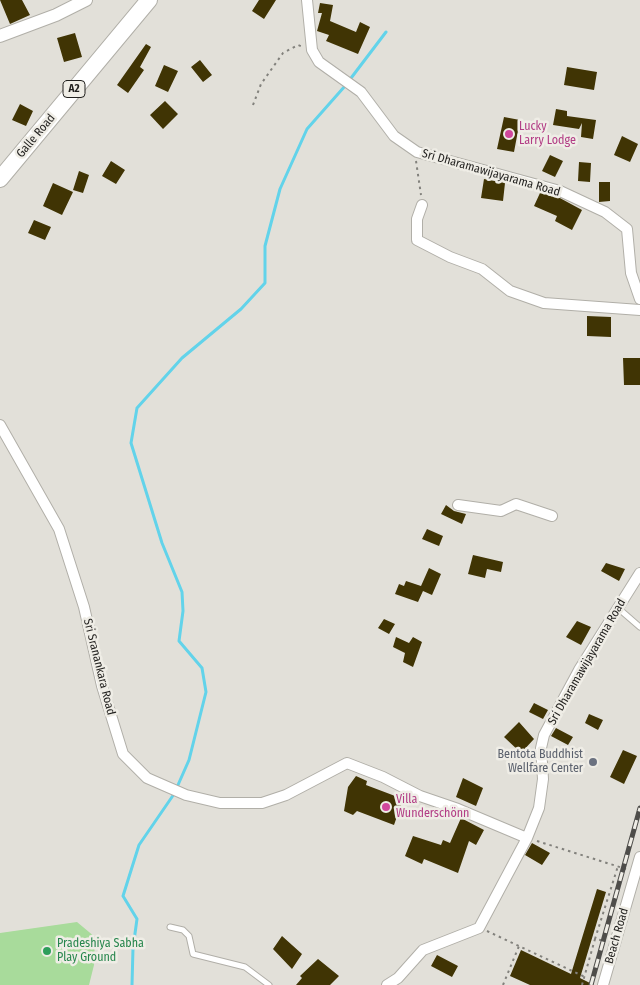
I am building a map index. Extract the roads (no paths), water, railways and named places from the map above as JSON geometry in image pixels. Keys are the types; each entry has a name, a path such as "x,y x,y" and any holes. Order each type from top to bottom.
{"highway":[{"name":"Galle Road","path":"0,179 149,0"}],"street":[{"path":"0,36 56,15 86,0"},
{"name":"Sri Dharamawijayarama Road","path":"307,0 312,50 320,62 361,92 394,136 417,152 560,191 604,212 627,229 631,273 640,299"},
{"path":"422,205 417,219 417,240 450,257 482,269 510,291 544,303 640,310"},
{"name":"Sri Sranankara Road","path":"0,425 59,529 84,607 102,686 123,754 147,778 186,795 220,803 262,803 286,795 347,762 420,796 458,809 526,838"},
{"path":"458,505 501,511 516,504 552,516"},
{"name":"Sri Dharamawijayarama Road","path":"386,985 398,978 423,950 479,928 526,838 538,808 543,779 541,748 544,735 579,670 640,573"},
{"name":"Beach Road","path":"603,985 640,857"}],"lane":[{"path":"618,608 640,627"},
{"path":"170,927 183,930 189,936 192,954 245,967 269,985"}],"waterway":[{"path":"132,985 133,948 137,919 123,896 139,845 174,794 189,760 206,692 202,668 179,641 183,611 182,592 162,543 131,443 137,408 182,358 241,309 265,283 265,246 280,189 307,129 345,86 386,32"}],"railway":[{"path":"591,985 640,808"}],"place":[{"name":"Lucky Larry Lodge","path":"509,134"},
{"name":"Bentota Buddhist Wellfare Center","path":"593,762"},
{"name":"Villa Wunderschönn","path":"386,807"},
{"name":"Pradeshiya Sabha Play Ground","path":"47,951"}]}
